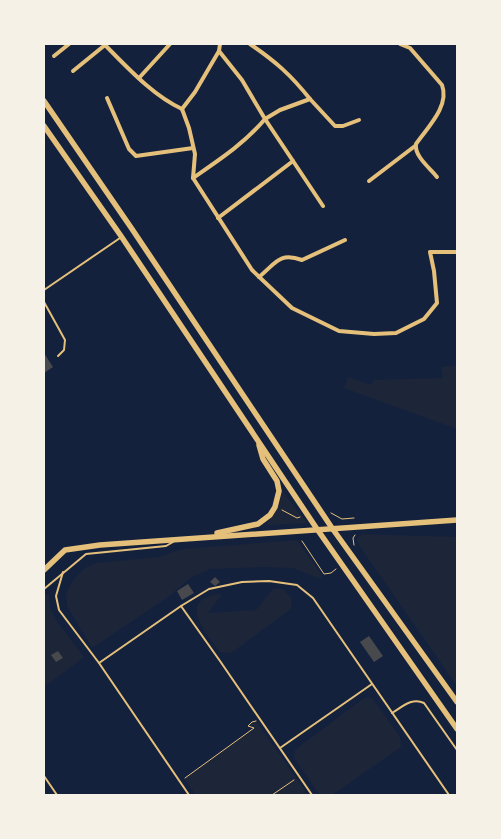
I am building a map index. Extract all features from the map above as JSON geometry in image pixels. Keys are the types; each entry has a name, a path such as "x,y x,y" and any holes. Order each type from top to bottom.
{"main road":[{"path":"44,101 332,528 457,702"},
{"path":"44,126 121,236 317,528 457,729"},
{"path":"203,537 258,524 270,515 275,507 279,491 277,480 263,459 257,439"},
{"path":"44,570 65,550 100,545 317,528 457,520"}],"street":[{"path":"54,56 69,44"},
{"path":"73,71 104,44 139,78 169,103 182,109 195,154 193,178 252,270 292,308 339,331 374,334 396,333 424,319 436,303 434,271 430,252 457,252"},
{"path":"139,78 168,44"},
{"path":"182,109 195,92 220,51 220,44"},
{"path":"250,44 294,78 335,126 343,126 359,120"},
{"path":"369,180 416,144 443,104 444,91 442,85 410,48 400,44"},
{"path":"410,48 414,44"},
{"path":"220,51 242,80 265,119 323,206"},
{"path":"107,98 130,149 136,156 194,148"},
{"path":"193,178 252,134 265,119 280,110 310,99"},
{"path":"416,144 415,148 418,155 437,177"},
{"path":"218,218 293,161"},
{"path":"259,277 282,257 290,256 302,260 345,240"}],"lane":[{"path":"44,290 132,230"},
{"path":"44,302 65,340 64,350 58,356"},
{"path":"44,589 86,554 166,546 180,539"},
{"path":"63,572 56,596 59,610 99,663 189,795"},
{"path":"99,663 181,606 209,589 242,582 269,581 297,585 313,598 449,795"},
{"path":"181,606 312,795"},
{"path":"280,748 372,684"},
{"path":"392,713 413,700 424,703 457,750"},
{"path":"44,776 57,795"}],"path":[{"path":"328,509 332,514 342,519 354,518"},
{"path":"282,510 297,518 298,522"},
{"path":"356,549 352,541 357,534"},
{"path":"302,541 324,574 331,573 336,569"},
{"path":"184,779 254,728 248,726 256,721"},
{"path":"272,795 299,776"}],"shaded area":[{"path":"457,365 457,429 344,388 348,377 371,385 374,380 443,378 441,367"},
{"path":"282,491 307,523 266,525 279,505"},
{"path":"362,534 457,537 457,686 361,548 356,539"},
{"path":"297,540 322,575 321,579 293,568 210,569 190,578 171,595 92,648 67,606 66,593 72,582 84,569 96,563 159,557 183,549"},
{"path":"273,589 284,590 291,598 291,609 231,653 220,652 207,635 198,617 197,609 200,602 208,597 222,594 208,613 256,610"},
{"path":"49,595 50,608 58,623 84,657 44,687 44,597"},
{"path":"368,697 373,699 400,737 401,747 332,795 320,795 294,758 295,750"},
{"path":"256,721 308,795 196,795 184,779 253,729 248,726"}],"building":[{"path":"44,353 53,367 44,373"},
{"path":"215,577 220,582 215,586 210,582"},
{"path":"188,584 194,593 182,600 177,591"},
{"path":"369,636 383,656 374,662 360,642"},
{"path":"58,651 63,658 56,662 51,655"}]}
